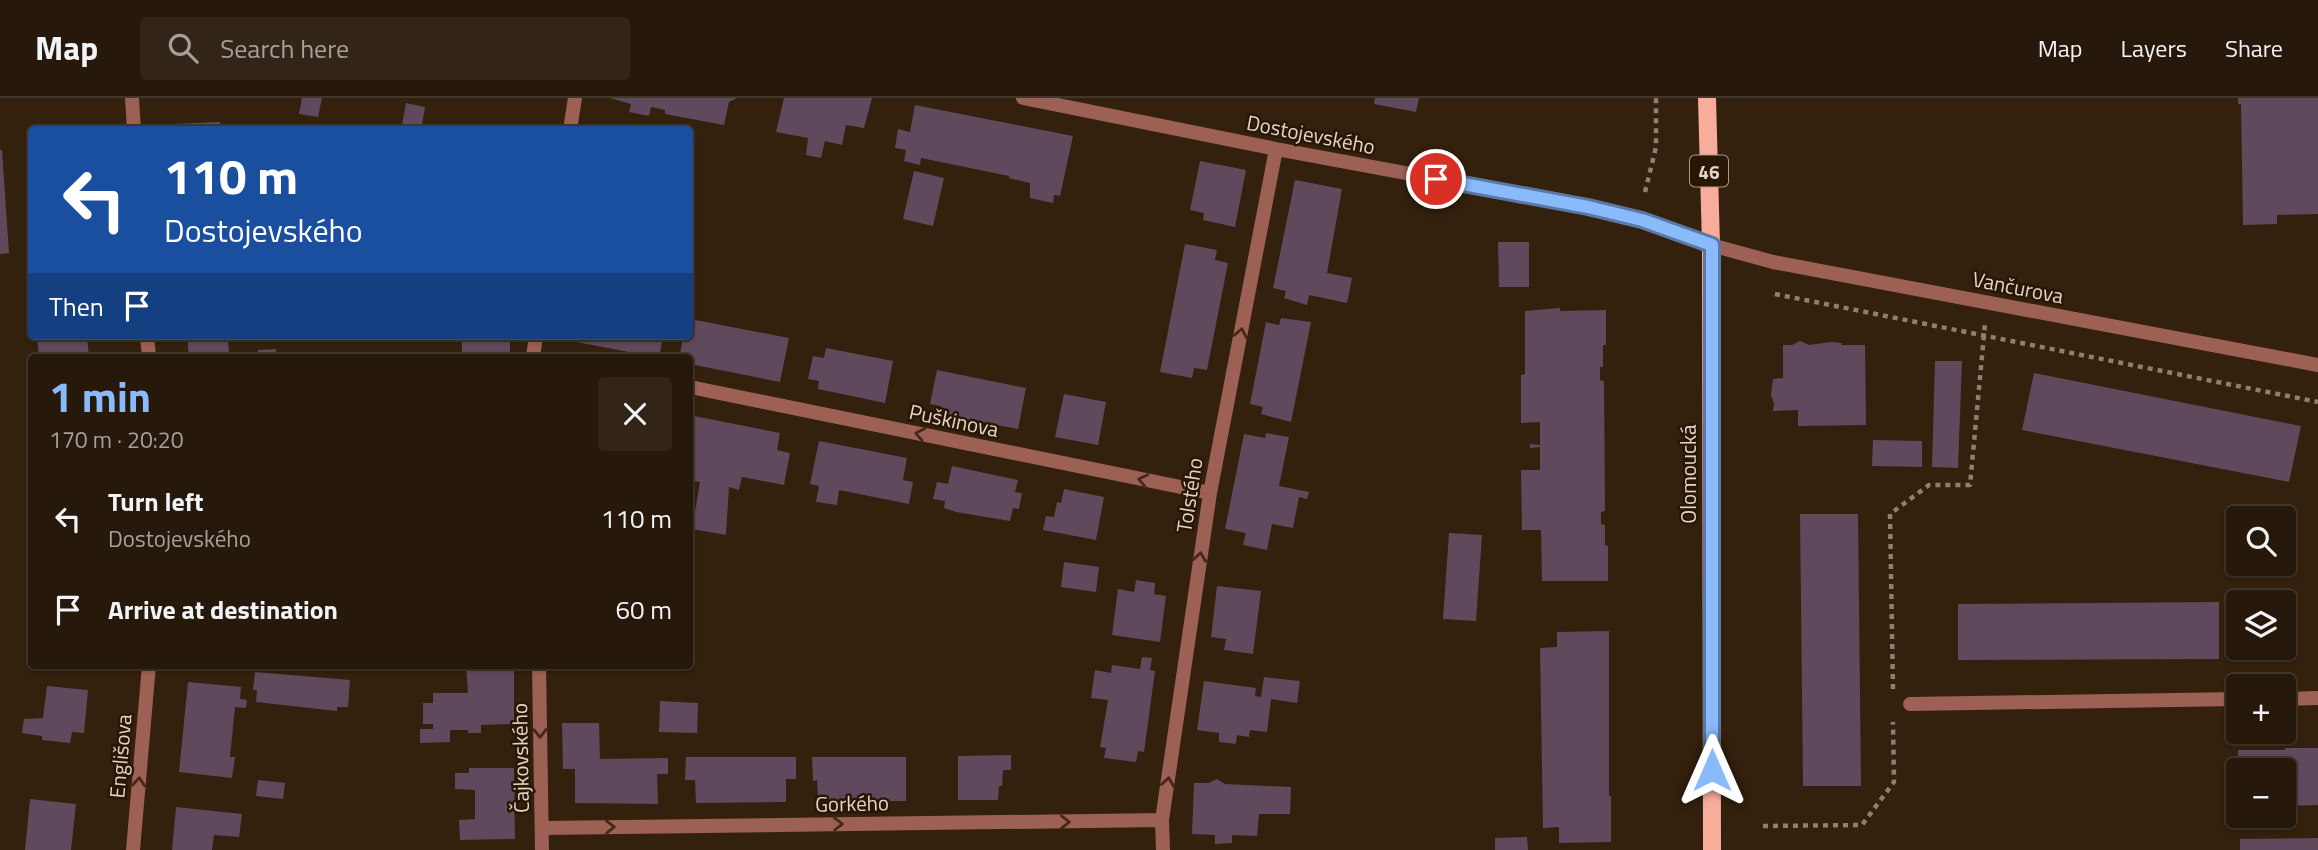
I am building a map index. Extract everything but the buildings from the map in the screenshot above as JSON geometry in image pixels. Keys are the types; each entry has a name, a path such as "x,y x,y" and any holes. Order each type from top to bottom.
{"main road":[{"name":"Olomoucká","path":"1707,98 1712,245 1712,850"}],"street":[{"path":"132,98 134,126"},
{"path":"571,126 575,98"},
{"name":"Dostojevského","path":"1023,98 1276,149 1588,207 1642,220 1712,245"},
{"name":"Tolstého","path":"1163,850 1162,820 1210,494 1276,149"},
{"name":"Vančurova","path":"1712,245 1773,262 2318,365"},
{"name":"Puškinova","path":"693,388 1210,494"},
{"name":"Englišova","path":"133,850 149,669"},
{"name":"Čajkovského","path":"539,669 542,850"},
{"path":"2296,699 2318,698"},
{"path":"1910,704 2226,699"},
{"name":"Gorkého","path":"542,828 1162,820"}],"path":[{"path":"1645,192 1656,148 1656,98"},
{"path":"1775,294 2318,402"},
{"path":"1893,701 1891,514 1929,485 1970,485 1987,302"},
{"path":"1763,826 1862,825 1894,782 1893,715"}],"route":[{"path":"1436,179 1588,207 1642,220 1712,245 1712,770"}]}
